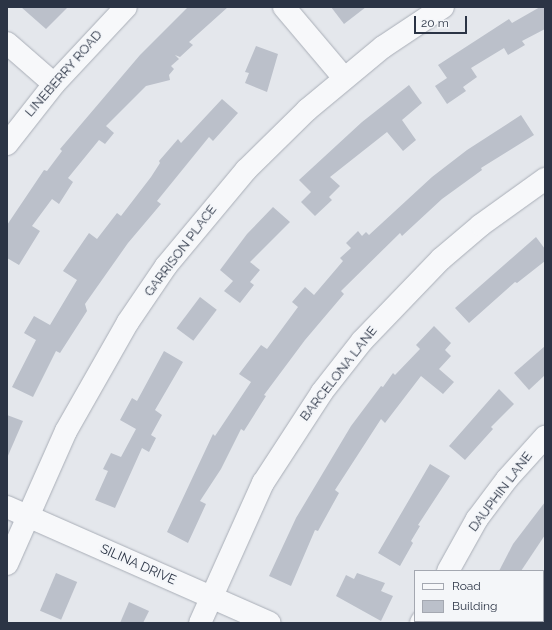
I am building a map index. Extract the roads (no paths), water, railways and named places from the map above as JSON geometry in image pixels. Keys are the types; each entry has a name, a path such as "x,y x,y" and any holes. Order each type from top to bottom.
{"street":[{"name":"LINEBERRY ROAD","path":"7,144 54,84 126,7"},
{"path":"284,7 344,78"},
{"name":"GARRISON PLACE","path":"7,564 66,431 97,374 166,266 246,170 344,78 443,7"},
{"path":"7,43 54,84"},
{"name":"BARCELONA LANE","path":"200,623 267,477 322,392 362,341 441,259 481,225 545,179"},
{"name":"DAUPHIN LANE","path":"449,570 478,519 507,479 545,437"},
{"name":"SILINA DRIVE","path":"7,507 270,623"}]}
